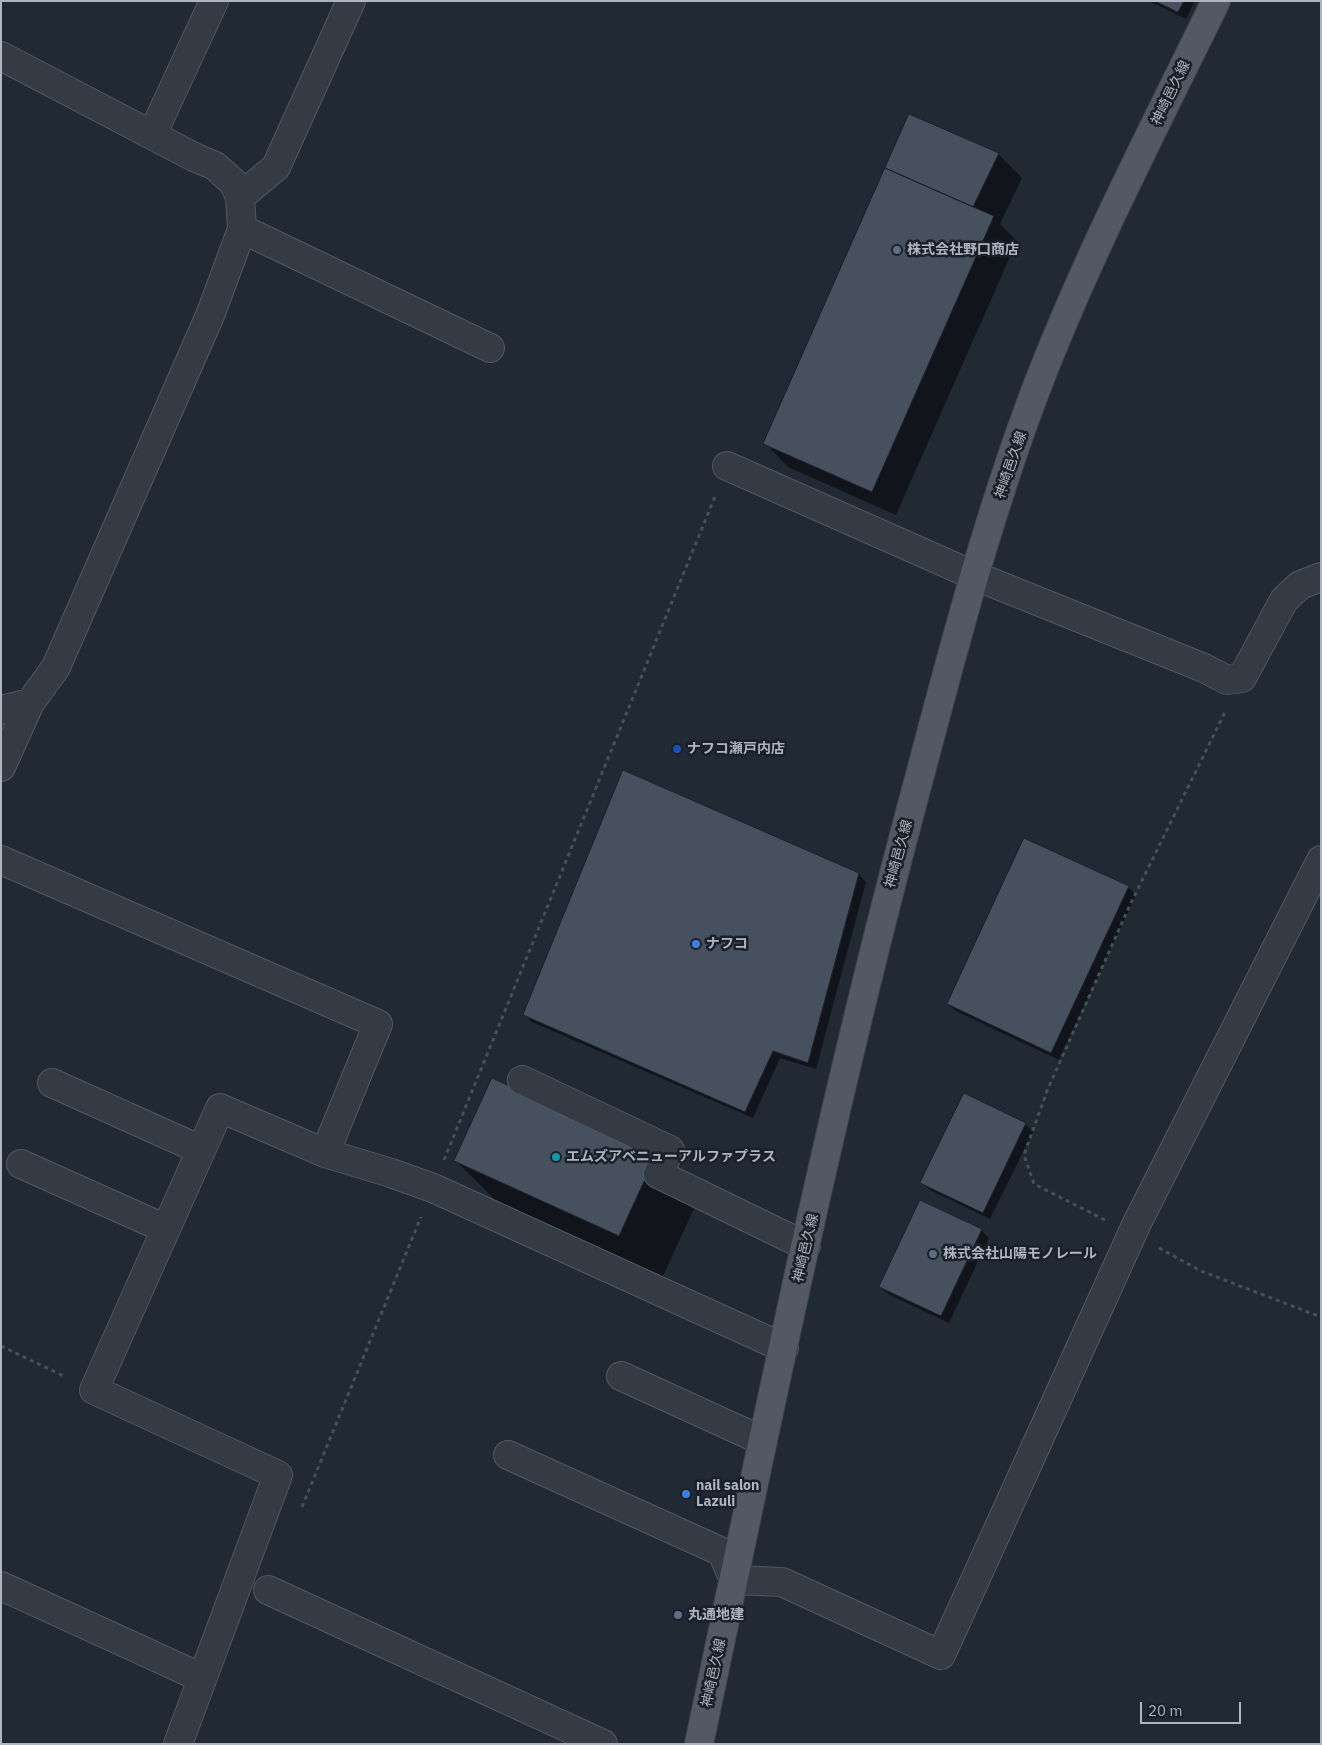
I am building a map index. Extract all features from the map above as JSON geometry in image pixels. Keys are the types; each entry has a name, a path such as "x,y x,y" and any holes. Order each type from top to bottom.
{"main road":[{"name":"神崎邑久線","path":"699,1744 763,1441 862,1000 973,575 1035,393 1089,262 1216,1"}],"street":[{"path":"240,198 276,167 351,1"},
{"path":"152,135 212,2"},
{"path":"1,56 215,166 233,182 240,198 242,229 211,313 56,667 30,703 1,767"},
{"path":"242,229 490,348"},
{"path":"727,466 973,575 1204,668 1227,680 1242,678 1284,600 1300,585 1321,577"},
{"path":"1,710 30,703"},
{"path":"1,860 378,1024 325,1154"},
{"path":"508,1455 722,1552 734,1580 782,1582 941,1655 1133,1234 1321,860"},
{"path":"522,1080 670,1150 658,1174 806,1246"},
{"path":"52,1083 201,1150"},
{"path":"178,1744 278,1475 94,1390 220,1108 325,1154 391,1173 432,1188 784,1348"},
{"path":"21,1164 166,1229"},
{"path":"621,1376 763,1441"},
{"path":"1,1586 202,1678"},
{"path":"268,1590 603,1744"}],"path":[{"path":"302,1508 727,466"},
{"path":"1242,678 1125,916 1047,1091 1024,1155 1034,1184 1201,1271 1270,1296 1321,1318"},
{"path":"1,1346 94,1390"}],"building":[{"path":"1155,1 1184,1 1178,12"},
{"path":"909,114 999,153 973,207 885,168"},
{"path":"885,168 994,216 872,492 763,444"},
{"name":"ナフコ","path":"623,770 859,873 808,1063 773,1051 745,1112 523,1015"},
{"path":"1024,838 1129,886 1051,1053 947,1004"},
{"name":"エムズアベニューアルファプラス","path":"492,1078 657,1153 619,1236 454,1161"},
{"path":"964,1093 1026,1123 983,1213 920,1183"},
{"path":"920,1200 982,1229 941,1316 879,1287"}],"place":[{"name":"株式会社野口商店","path":"897,250"},
{"name":"ナフコ瀬戸内店","path":"677,749"},
{"name":"ナフコ","path":"696,944"},
{"name":"エムズアベニューアルファプラス","path":"556,1157"},
{"name":"株式会社山陽モノレール","path":"933,1254"},
{"name":"nail salon Lazuli","path":"686,1494"},
{"name":"丸通地建","path":"678,1615"}]}
